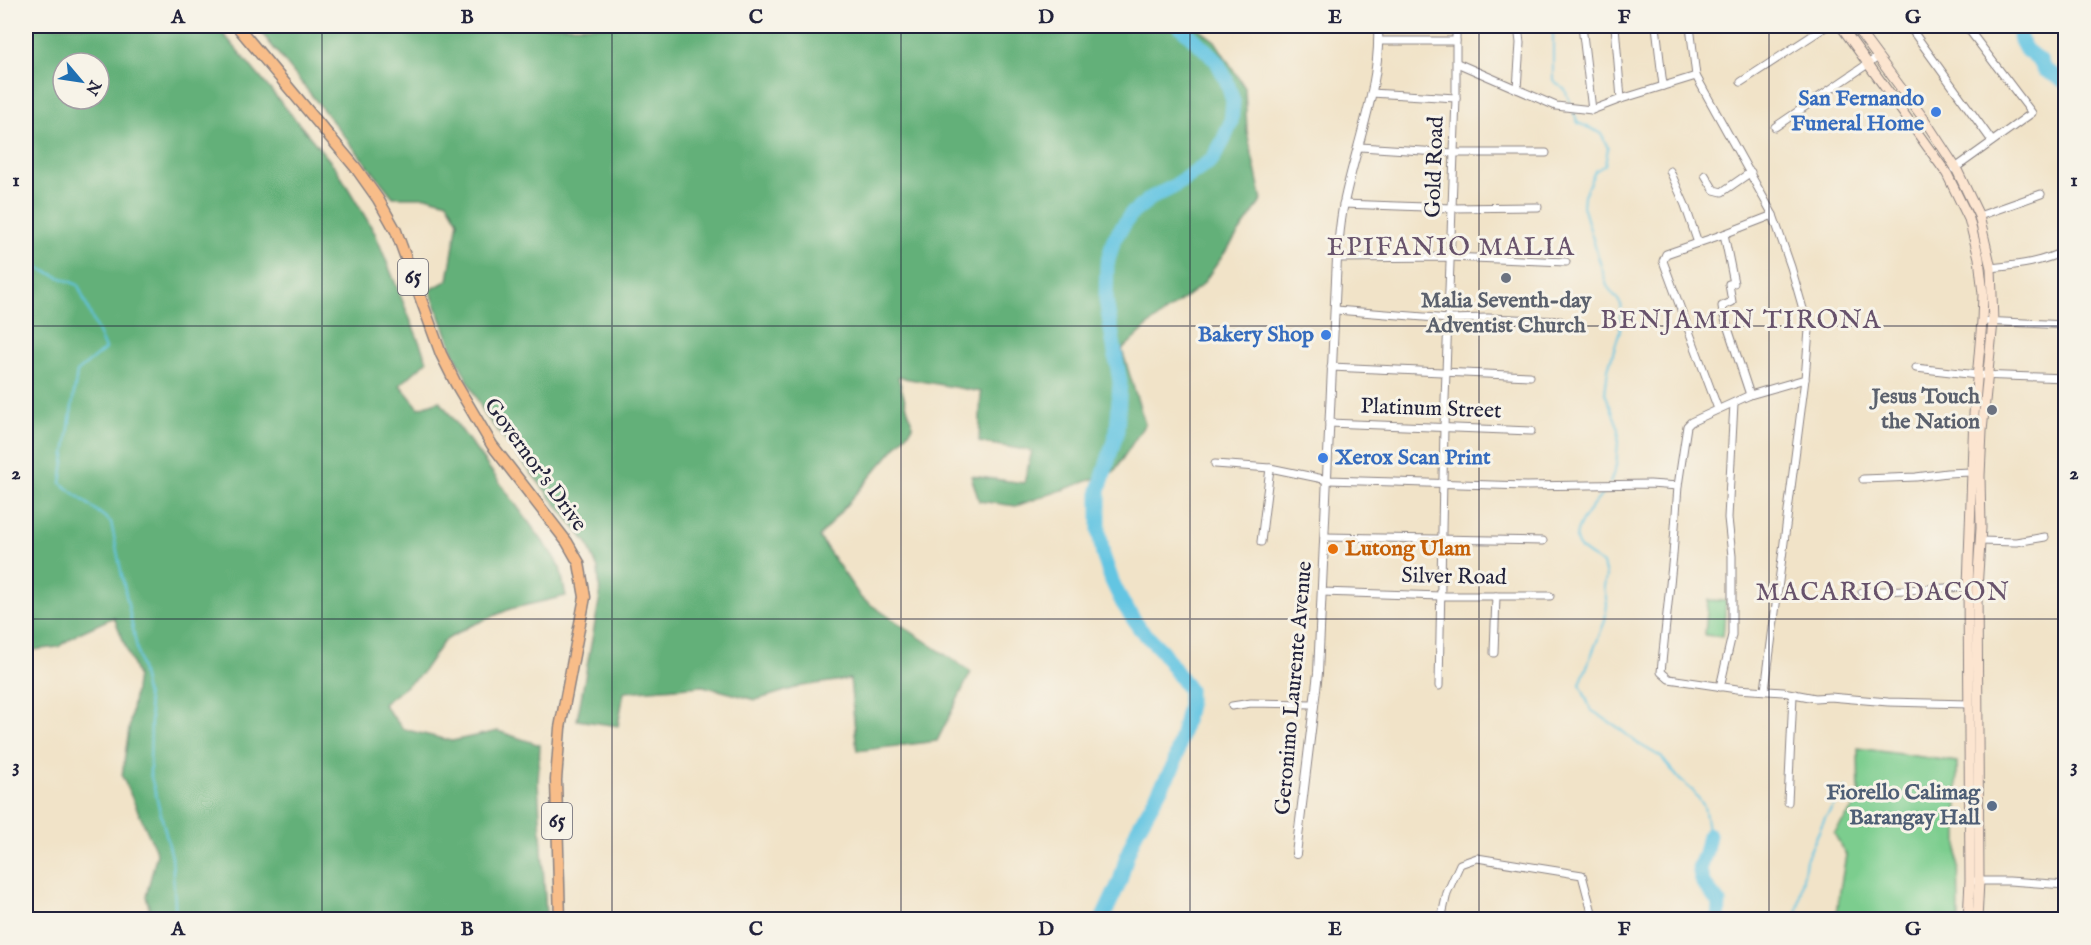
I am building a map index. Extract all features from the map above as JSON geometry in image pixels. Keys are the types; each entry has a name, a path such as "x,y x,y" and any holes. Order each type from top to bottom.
{"highway":[{"name":"Governor's Drive","path":"237,26 344,153 378,198 396,231 441,354 456,384 492,445 567,542 579,563 585,597 560,728 556,780 560,920"}],"main road":[{"path":"1841,26 1947,174 1991,268 1994,322 1980,476 1977,589 1975,880 1968,920"},
{"path":"1855,26 1956,168 1979,216 1984,257 1983,294 1971,472 1968,587 1969,704 1977,920"}],"street":[{"name":"Geronimo Laurente Avenue","path":"1296,854 1318,673 1337,258 1343,204 1371,93 1378,41 1377,26"},
{"path":"1378,41 1456,41 1456,26"},
{"path":"1517,89 1520,43 1518,26"},
{"path":"1582,26 1592,110"},
{"path":"1615,26 1622,99"},
{"path":"1656,26 1663,86"},
{"path":"1690,26 1696,76 1773,215 1809,330 1805,379 1765,690"},
{"path":"1741,82 1827,26"},
{"path":"1909,26 1992,141"},
{"path":"1947,174 2032,113 1966,26"},
{"name":"Gold Road","path":"1438,686 1456,41"},
{"path":"1775,127 1878,57"},
{"path":"1457,63 1556,106 1592,110 1696,76"},
{"path":"1371,93 1456,98"},
{"path":"1359,147 1454,153 1546,153"},
{"path":"1671,171 1698,243"},
{"path":"1705,175 1714,190 1722,192 1751,172"},
{"path":"1979,216 2041,194"},
{"path":"1343,204 1452,208 1538,207"},
{"path":"1718,409 1663,261 1666,254 1773,215"},
{"path":"1724,234 1734,283 1729,284 1732,302 1722,306 1723,313 1750,395"},
{"path":"1991,268 2028,264 2048,259 2066,250"},
{"path":"1337,258 1450,257 1566,262"},
{"path":"1336,310 1449,319 1561,321"},
{"path":"1982,321 2066,325"},
{"path":"1331,367 1530,376"},
{"path":"1916,368 1988,376 2066,378"},
{"path":"1805,379 1750,395 1687,426 1678,486 1674,555 1660,672 1669,679 1793,695 1888,702 1969,704"},
{"path":"1720,687 1732,635 1732,556 1728,518 1734,403"},
{"name":"Platinum Street","path":"1329,423 1531,430"},
{"path":"1215,464 1270,468 1328,480 1443,484 1678,486"},
{"path":"1261,542 1270,468"},
{"path":"1863,479 1971,472"},
{"path":"1325,537 1543,541"},
{"path":"1980,541 2016,542 2045,537"},
{"path":"1862,592 1968,587"},
{"name":"Silver Road","path":"1322,592 1441,596 1550,596"},
{"path":"1494,653 1496,596"},
{"path":"1788,802 1793,695"},
{"path":"1232,706 1251,703 1313,704"},
{"path":"1441,920 1447,893 1460,864 1477,858 1582,875 1594,920"},
{"path":"1975,880 2009,880 2066,885"}],"green space":[{"path":"26,26 217,26 336,168 375,233 427,361 400,385 419,408 440,401 560,568 566,596 510,609 468,627 444,641 421,674 383,704 403,729 452,741 498,731 540,745 538,783 545,919 152,919 146,896 157,853 122,776 137,676 114,617 79,633 58,647 26,651"},
{"path":"256,26 1195,26 1215,41 1245,88 1247,132 1262,200 1202,285 1150,324 1122,350 1145,424 1114,472 1016,506 979,501 971,476 1024,483 1032,451 979,442 981,392 898,377 913,427 819,537 861,598 971,672 937,741 857,751 850,679 802,686 756,700 703,686 624,692 618,726 577,720 600,596 598,569 587,543 485,415 454,353 430,290 448,280 458,221 447,202 429,197 393,197"},
{"path":"1708,600 1726,601 1723,637 1705,635"},
{"path":"1858,748 1957,762 1959,919 1835,919 1846,855 1834,833 1859,800"}],"waterway":[{"path":"1102,920 1120,881 1137,830 1174,765 1189,705 1189,690 1162,651 1140,629 1122,602 1103,555 1099,531 1099,490 1117,431 1120,382 1106,300 1107,264 1114,239 1131,214 1151,198 1173,187 1212,160 1231,122 1233,101 1226,79 1216,60 1180,26"},
{"path":"1553,26 1553,80 1565,90 1578,123 1601,133 1608,148 1605,165 1595,171 1584,195 1583,206 1607,286 1621,304 1620,330 1608,369 1605,393 1619,429 1616,466 1610,483"},
{"path":"2022,26 2019,37 2026,50 2040,61 2045,70 2066,82"},
{"path":"26,263 78,285 105,349 77,372 61,483 111,522 151,717 150,773 172,857 176,920"},
{"path":"1607,488 1584,517 1576,541 1580,548 1603,564 1607,604 1605,621 1580,684 1591,710 1661,757 1680,780 1693,791 1704,806 1709,835"},
{"path":"1796,920 1806,860 1825,818 1846,788"},
{"path":"1709,835 1699,868 1703,883 1719,903 1718,920"}],"place":[{"name":"San Fernando Funeral Home","path":"1936,112"},
{"name":"Malia Seventh-day Adventist Church","path":"1506,278"},
{"name":"Bakery Shop","path":"1326,335"},
{"name":"Jesus Touch the Nation","path":"1992,410"},
{"name":"Xerox Scan Print","path":"1323,458"},
{"name":"Lutong Ulam","path":"1333,549"},
{"name":"Fiorello Calimag Barangay Hall","path":"1992,806"}],"district":[{"name":"EPIFANIO MALIA","path":"1451,247"},
{"name":"BENJAMIN TIRONA","path":"1741,320"},
{"name":"MACARIO DACON","path":"1883,592"}]}
